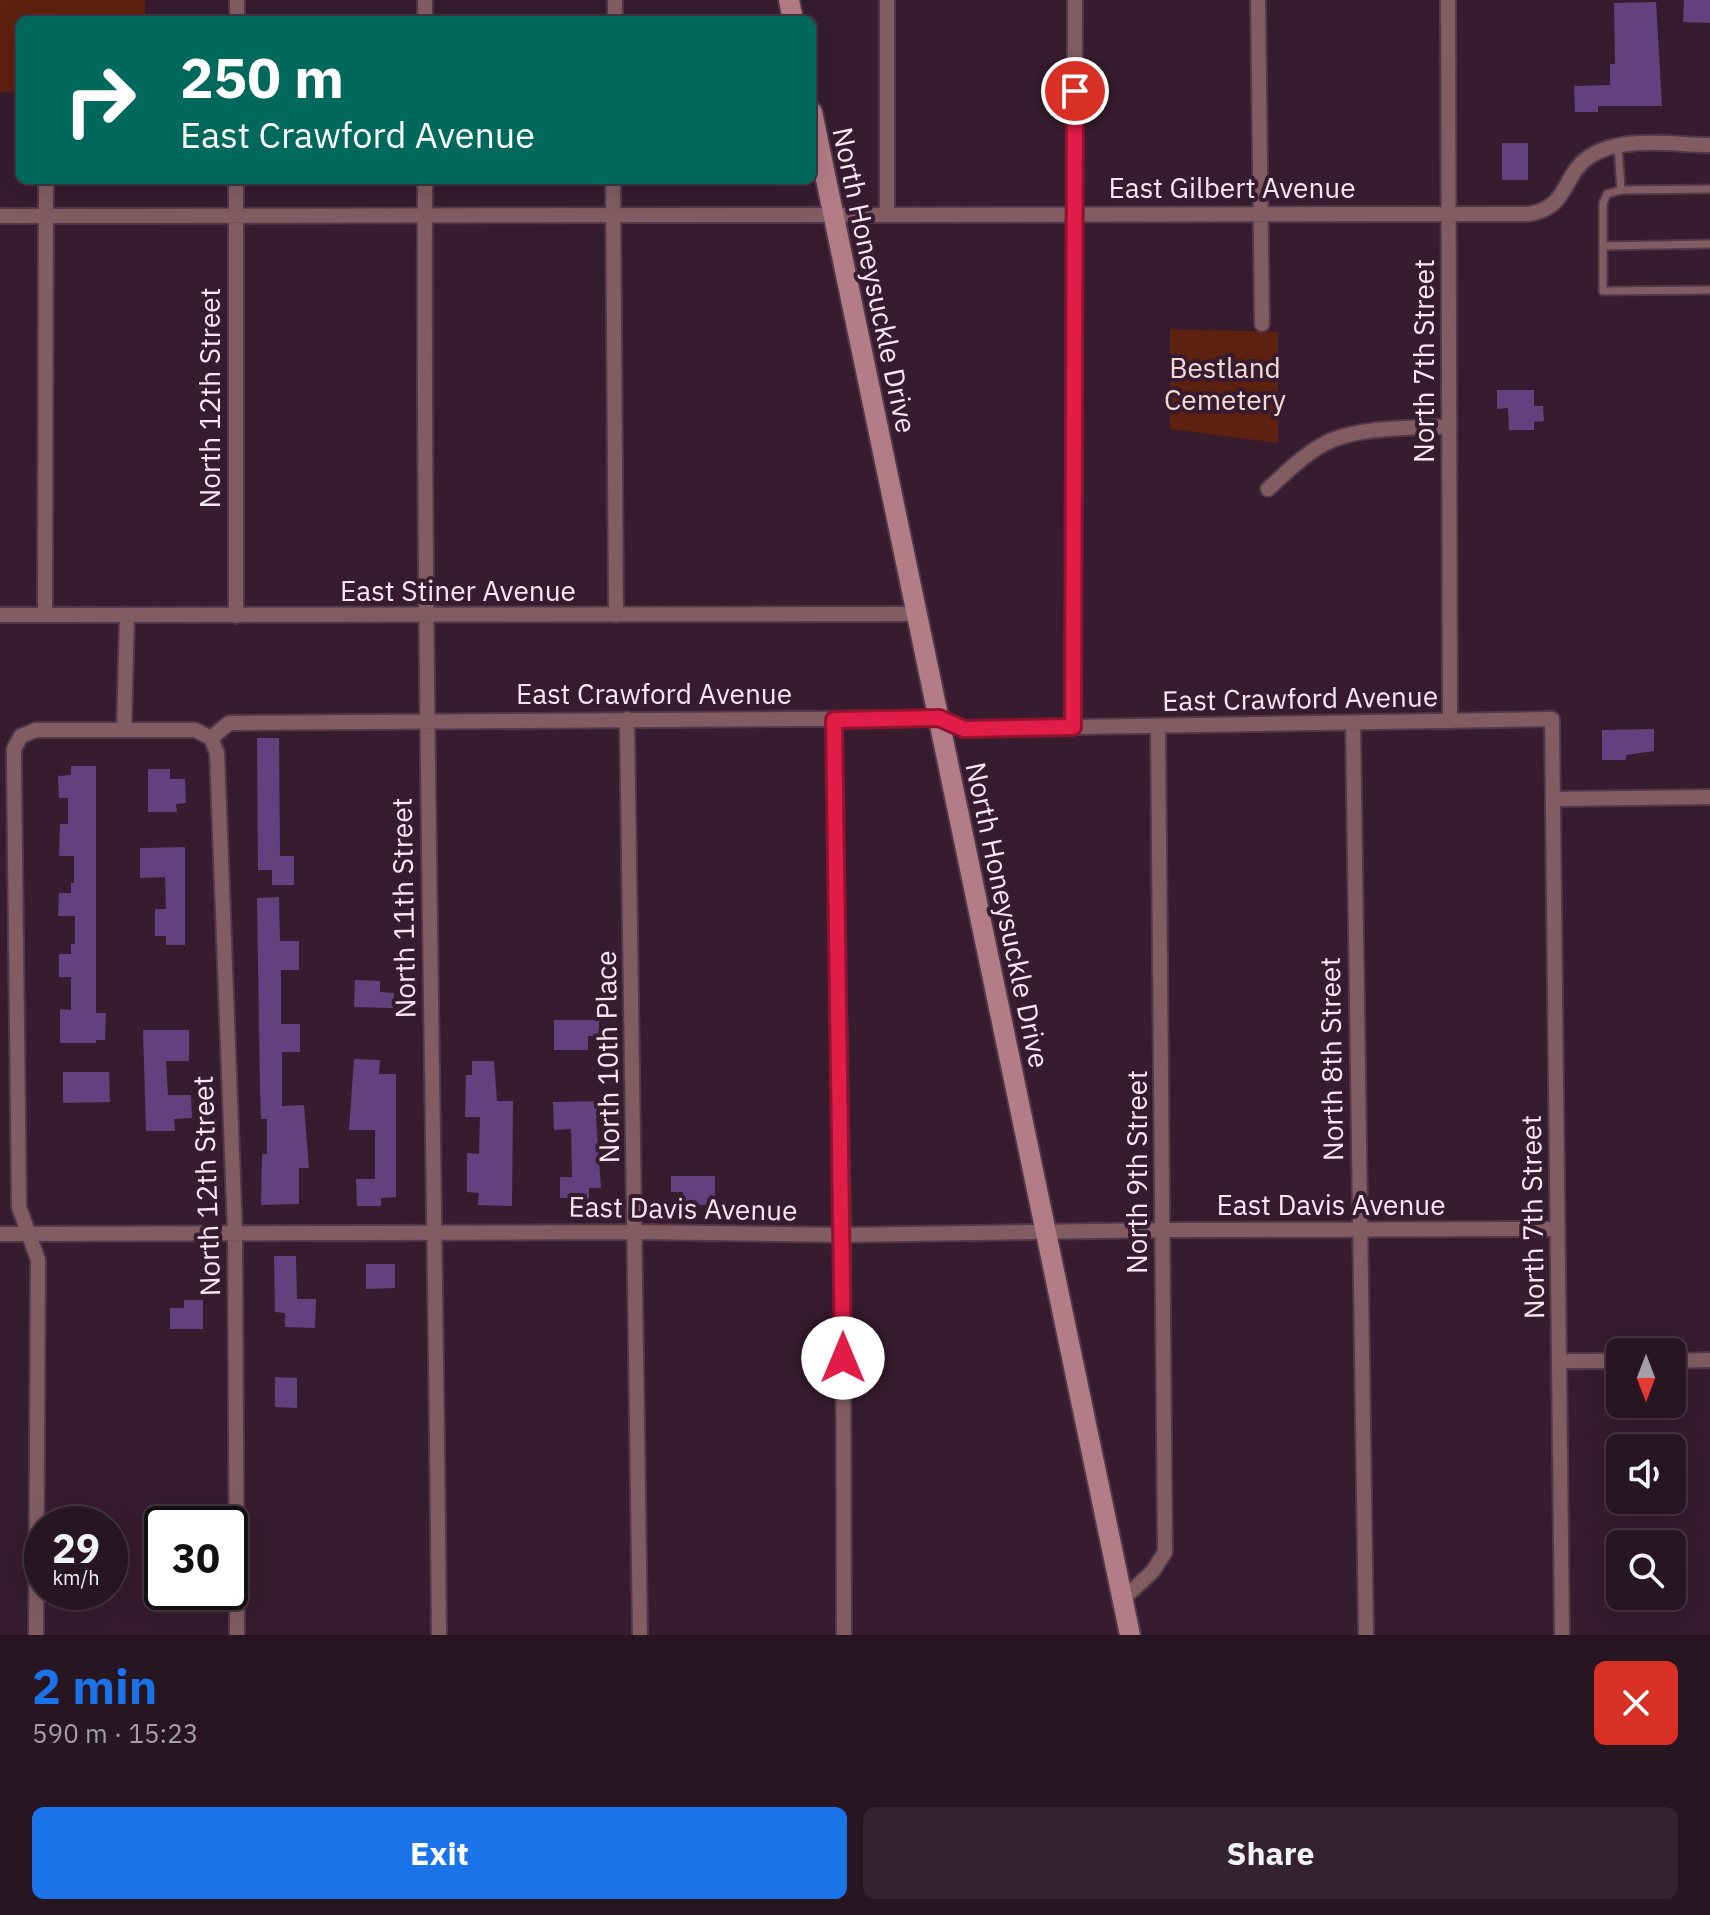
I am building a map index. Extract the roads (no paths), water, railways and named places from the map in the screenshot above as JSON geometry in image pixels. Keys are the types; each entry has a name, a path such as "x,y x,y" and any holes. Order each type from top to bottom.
{"street":[{"path":"887,0 887,213"},
{"path":"1073,727 1075,0"},
{"path":"1258,0 1262,324"},
{"name":"North 7th Street","path":"1448,0 1450,721"},
{"name":"North Honeysuckle Drive","path":"816,131 1130,1635"},
{"path":"1618,145 1710,145"},
{"name":"East Gilbert Avenue","path":"0,216 1076,212 1529,214 1553,205 1585,159 1618,145"},
{"path":"45,615 46,184"},
{"name":"North 12th Street","path":"236,184 236,616"},
{"name":"North 11th Street","path":"425,184 426,720 436,1233 439,1635"},
{"path":"613,184 616,615"},
{"path":"1268,489 1302,458 1332,441 1362,433 1449,426"},
{"name":"East Stiner Avenue","path":"0,615 425,617 915,614"},
{"path":"124,730 127,616"},
{"name":"East Crawford Avenue","path":"211,738 229,723 426,720 939,718 964,729 1552,719 1554,799"},
{"name":"North 10th Place","path":"627,719 637,1232 640,1635"},
{"path":"834,720 843,1235 844,1635"},
{"name":"North 8th Street","path":"1353,723 1366,1635"},
{"name":"North 9th Street","path":"1122,1600 1153,1571 1165,1552 1158,726"},
{"path":"36,1635 38,1260 19,1207 14,749 21,736 36,730 195,730 211,738"},
{"name":"North 12th Street","path":"211,738 217,753 235,1233 237,1635"},
{"path":"1554,799 1710,797"},
{"name":"North 7th Street","path":"1554,799 1562,1635"},
{"name":"East Davis Avenue","path":"0,1234 637,1232 843,1235 1558,1229"},
{"path":"1686,1361 1710,1360"},
{"path":"1559,1361 1606,1361"}],"lane":[{"path":"1618,145 1621,190"},
{"path":"1710,189 1621,190 1607,194 1603,203 1603,291 1710,290"},
{"path":"1603,246 1710,244"}],"park label":[{"name":"Bestland Cemetery","path":"1225,383"}]}
